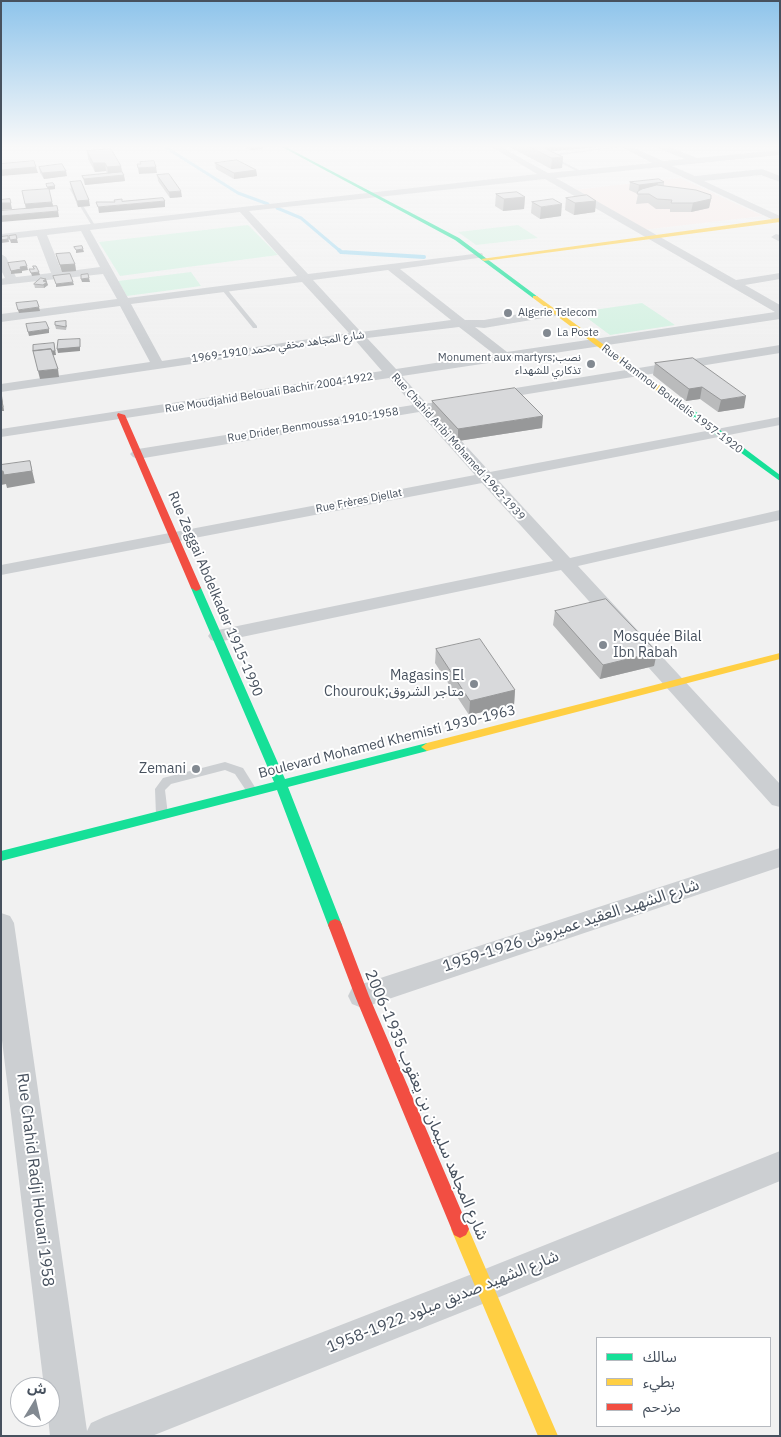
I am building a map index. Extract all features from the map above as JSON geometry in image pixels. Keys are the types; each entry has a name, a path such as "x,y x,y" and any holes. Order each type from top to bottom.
{"main road":[{"name":"Rue Hammou Boutlelis 1957-1920","path":"415,214 457,239 780,480"},
{"path":"481,257 780,220"},
{"name":"Rue Zeggai Abdelkader 1915-1990","path":"121,415 218,636 280,784"},
{"name":"Boulevard Mohamed Khemisti 1930-1963","path":"1,856 780,656"},
{"name":"شارع المجاهد سليمان بن يعقوب 1935-2006","path":"280,784 362,996 548,1436"}],"street":[{"path":"1,237 199,214"},
{"name":"Rue Chahid Aribi Mohamed 1962-1939","path":"247,214 780,799"},
{"path":"612,214 780,310"},
{"path":"768,214 780,220"},
{"path":"89,227 107,270 158,365"},
{"path":"41,232 58,276"},
{"path":"1,257 7,282 107,270"},
{"path":"1,318 390,266 481,257"},
{"path":"390,266 505,357"},
{"path":"734,284 780,276"},
{"name":"شارع المجاهد مخفي محمد 1910-1969","path":"1,388 357,336 462,324 484,324 555,312"},
{"name":"Rue Moudjahid Belouali Bachir 2004-1922","path":"1,433 780,315"},
{"path":"480,398 780,349"},
{"name":"Rue Drider Benmoussa 1910-1958","path":"138,454 441,404"},
{"name":"Rue Frères Djellat","path":"1,570 780,422"},
{"path":"218,636 566,564 780,515"},
{"name":"شارع الشهيد العقيد عميروش 1926-1959","path":"362,996 780,857"},
{"name":"Rue Chahid Radji Houari 1958","path":"1,923 68,1436"},
{"name":"شارع الشهيد صديق ميلود 1922-1958","path":"104,1436 485,1286 780,1166"}],"lane":[{"path":"83,214 89,227"},
{"path":"224,289 255,327"},
{"path":"162,814 160,789 167,781 224,766 240,771 253,792"}],"shaded area":[{"path":"615,214 759,214 763,216 642,230"}],"green space":[{"path":"248,225 278,255 120,276 99,242"},
{"path":"518,225 538,238 476,245 458,232"},
{"path":"191,272 201,286 127,296 118,281"},
{"path":"642,303 675,325 610,335 579,312"}],"building":[{"path":"1,214 23,214 1,216"},
{"path":"16,235 17,239 10,240 9,236"},
{"path":"8,236 8,239 1,240 1,237"},
{"path":"82,246 83,249 76,250 74,247"},
{"path":"70,253 75,264 60,265 56,254"},
{"path":"25,261 27,266 11,271 8,263"},
{"path":"33,266 36,266 39,272 31,273 29,269 34,269"},
{"path":"70,274 73,282 56,284 53,276"},
{"path":"88,274 89,278 81,279 81,275"},
{"path":"41,278 46,279 43,281 47,282 43,285 34,284"},
{"path":"37,301 39,307 18,310 16,303"},
{"path":"66,321 66,327 55,325 55,322"},
{"path":"46,322 49,329 28,332 26,324"},
{"path":"80,339 80,347 57,349 58,340"},
{"path":"54,343 55,351 51,349 33,351 33,345"},
{"path":"51,349 58,369 38,371 33,351"},
{"path":"693,358 746,396 721,400 702,387 689,389 655,363"},
{"path":"515,388 543,416 458,429 432,401"},
{"path":"30,461 32,471 4,475 3,471 1,471 1,465"},
{"name":"Mosquée Bilal Ibn Rabah","path":"606,599 657,652 603,665 555,611"},
{"name":"Magasins El Chourouk;متاجر الشروق","path":"480,639 515,690 470,701 436,649"}],"waterway":[{"path":"292,214 301,218 340,251"},
{"path":"340,251 424,257"}],"traffic: fast":[{"path":"410,214 457,239 535,297"},
{"path":"689,411 780,479"},
{"path":"196,588 281,784 335,925"},
{"path":"1,856 427,747"}],"traffic: slow":[{"path":"484,259 780,220"},
{"path":"535,297 689,411"},
{"path":"427,747 780,656"},
{"path":"460,1229 548,1436"}],"traffic: jam":[{"path":"121,415 196,588"},
{"path":"335,925 362,996 460,1229"}],"place":[{"name":"Algerie Telecom","path":"508,313"},
{"name":"La Poste","path":"547,333"},
{"name":"Monument aux martyrs;نصب تذكاري للشهداء","path":"591,364"},
{"name":"Mosquée Bilal Ibn Rabah","path":"603,645"},
{"name":"Magasins El Chourouk;متاجر الشروق","path":"474,684"},
{"name":"Zemani","path":"196,769"}]}
